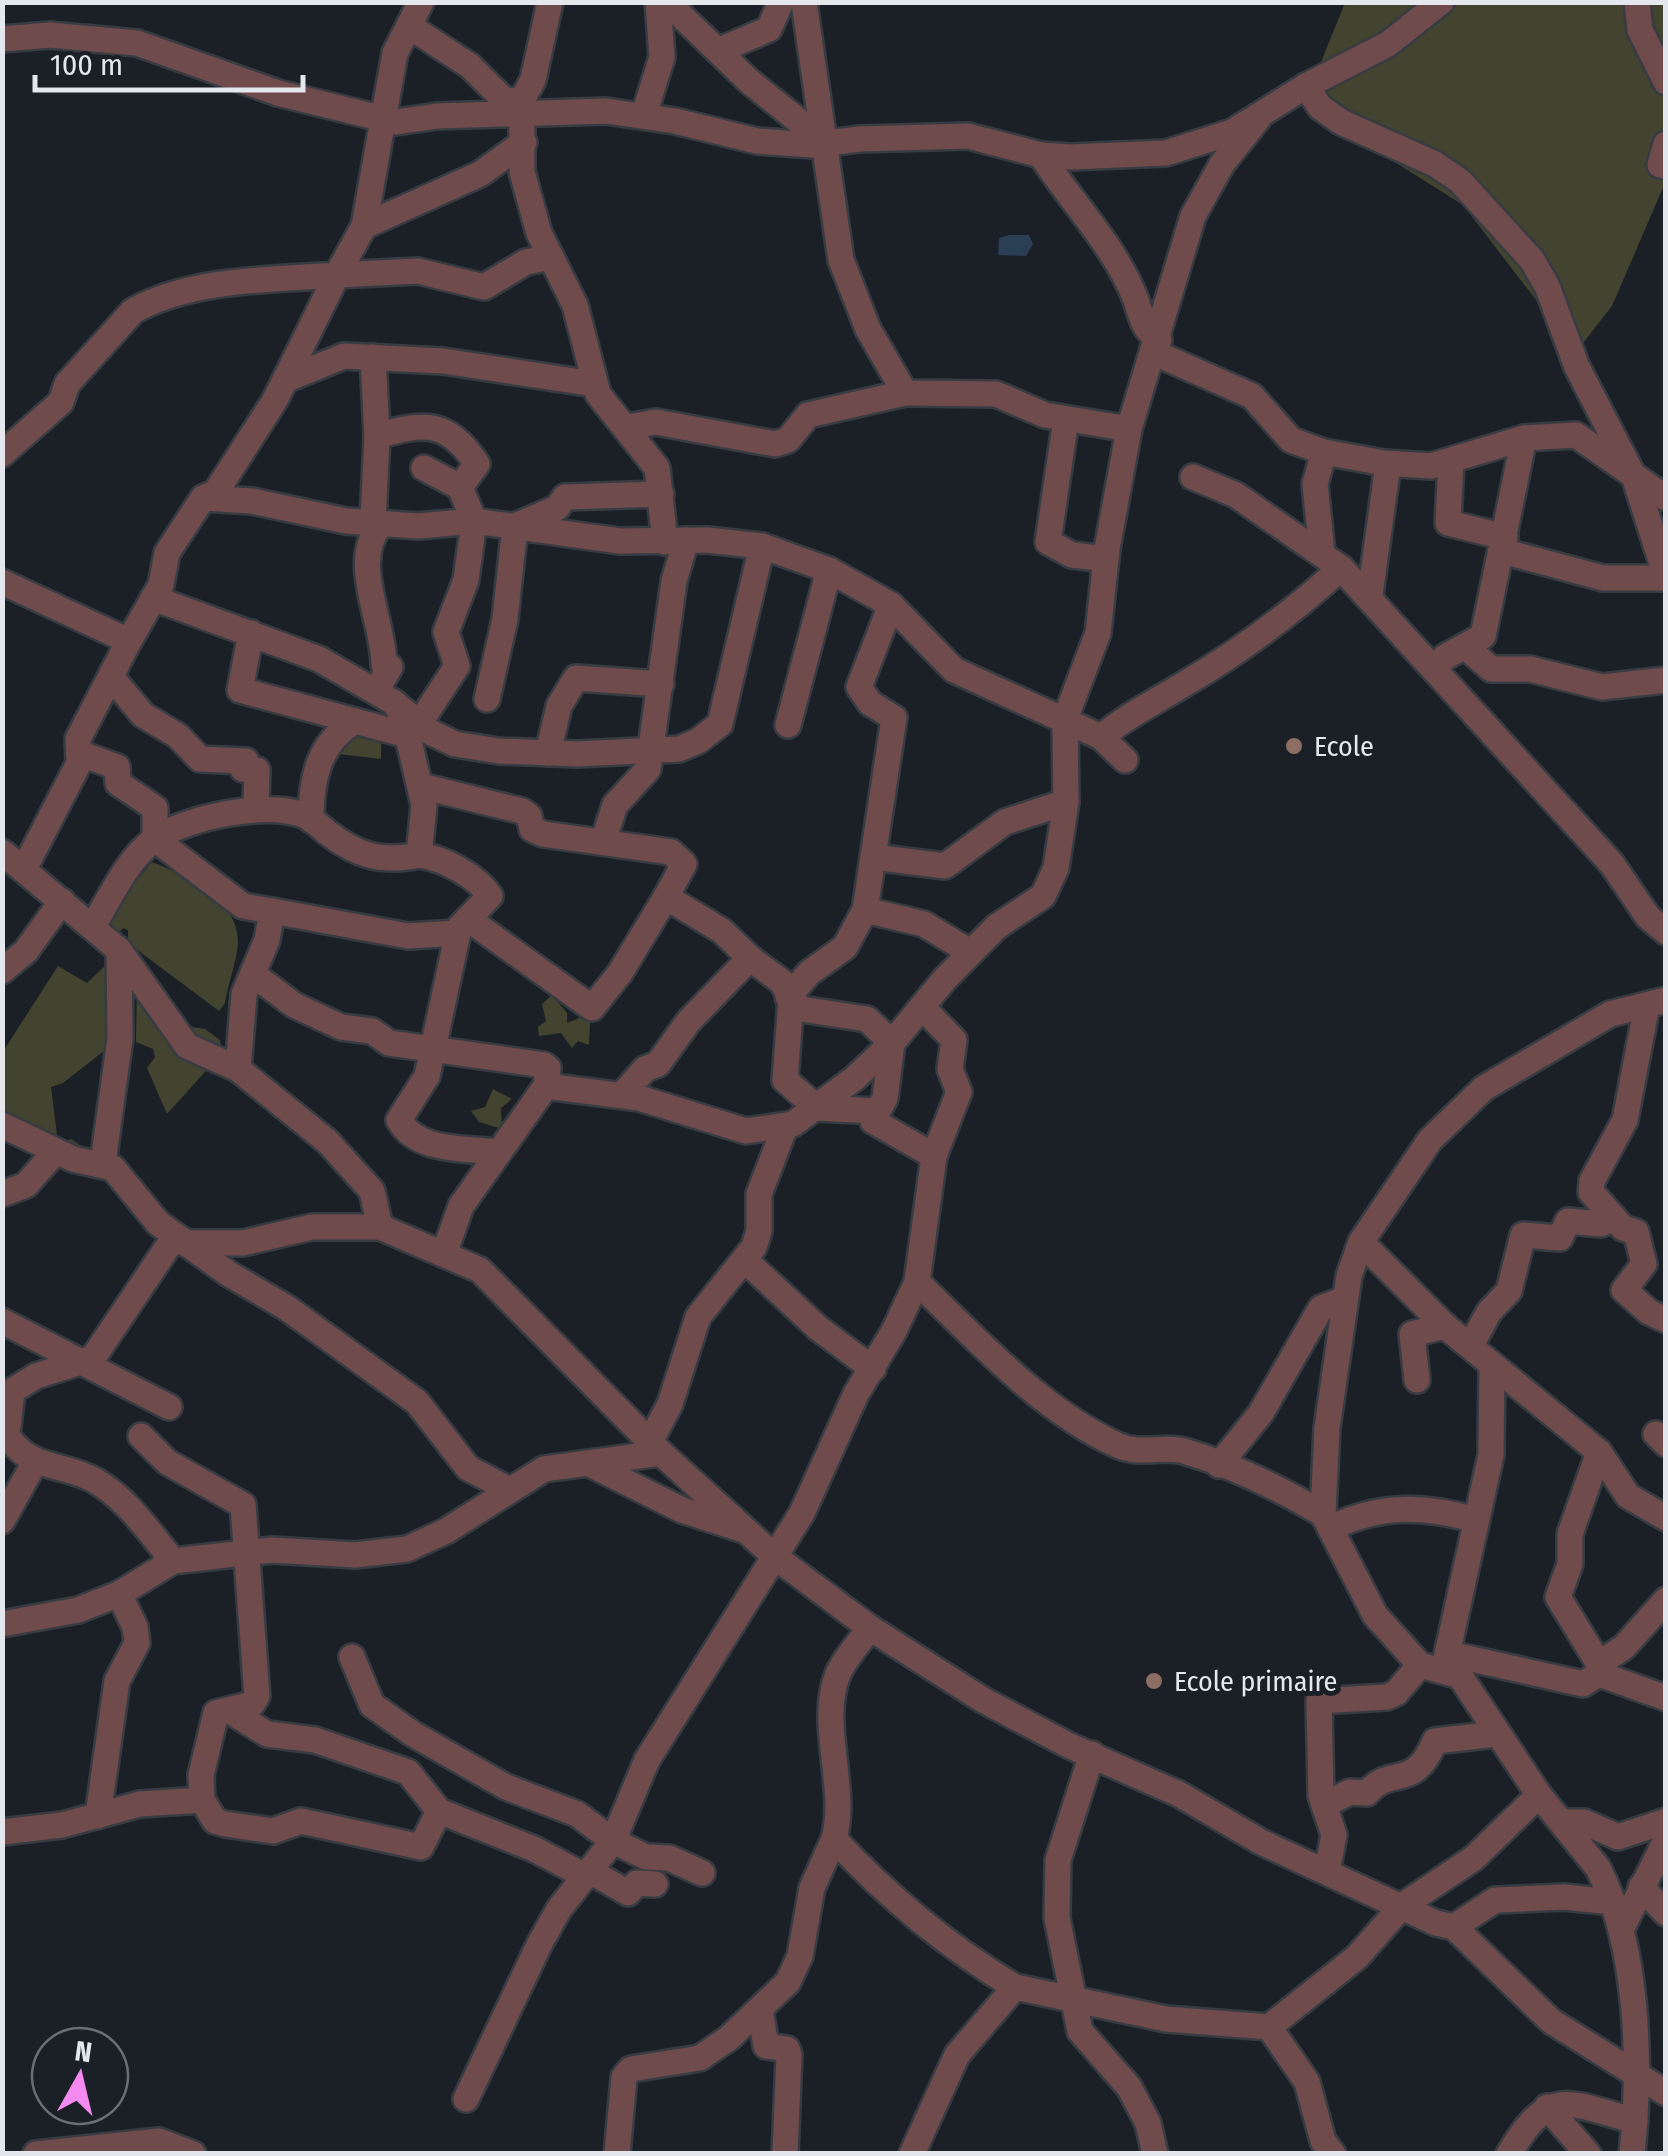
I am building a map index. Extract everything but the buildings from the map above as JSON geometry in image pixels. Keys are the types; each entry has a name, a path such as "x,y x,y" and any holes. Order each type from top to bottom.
{"street":[{"path":"550,2 533,80 521,108 522,172 551,257 575,304 592,356 594,384 657,468 676,541 652,750 645,776 612,810 603,842"},
{"path":"644,115 662,56 658,2"},
{"path":"667,2 749,82 826,144"},
{"path":"720,50 769,28 781,2"},
{"path":"804,2 842,260 868,329 905,393"},
{"path":"546,1086 623,1094 720,1119 746,1131 785,1127 817,1108 892,1044 970,952 996,928 1044,896 1056,868 1066,802 1064,719 1093,650 1129,429 1193,216 1222,164 1258,120 1306,86 1388,44 1440,2"},
{"path":"1636,2 1640,30 1666,82"},
{"path":"24,869 79,763 80,734 162,585 166,553 203,498 216,492 284,380 364,226 395,54 415,14 505,101 521,108"},
{"path":"2,38 50,35 138,43 278,93 385,119 521,108 606,111 644,115 757,141 826,144 968,136 1041,155 1166,153 1258,120"},
{"path":"1306,86 1320,107 1340,122 1448,172 1514,236 1547,286 1577,367 1635,479 1666,577 1603,578 1448,523 1451,462"},
{"path":"364,226 480,174 524,142"},
{"path":"1666,144 1660,164 1666,166"},
{"path":"1041,155 1087,216 1132,293 1143,324 1157,346 1252,396 1290,440 1324,452 1388,464 1451,462 1524,438 1576,435 1666,498"},
{"path":"2,454 61,402 73,377 133,311 145,304 219,285 337,275 418,271 484,287 526,262 551,257"},
{"path":"284,380 338,357 373,357 443,360 594,384"},
{"path":"373,357 378,523 366,552 384,636 384,665 390,667 376,689"},
{"path":"628,427 656,422 775,444 788,440 808,415 905,393 996,394 1066,419 1129,429"},
{"path":"1066,419 1048,542 1062,552 1106,559"},
{"path":"378,436 418,424 460,439 477,464 460,487"},
{"path":"1435,670 1445,656 1483,636 1524,438"},
{"path":"1324,452 1315,484 1332,561"},
{"path":"1370,596 1388,464"},
{"path":"409,722 457,666 446,632 464,590 474,521 460,487 424,468"},
{"path":"1193,477 1236,495 1332,561 1370,596 1622,876 1648,917 1666,932"},
{"path":"515,526 557,508 564,498 661,494"},
{"path":"203,498 252,501 320,516 378,523 418,526 474,521 573,537 762,546 829,570 891,605 954,670 1102,736 1125,760"},
{"path":"487,698 505,618 515,526"},
{"path":"154,598 319,659 376,689 409,722 455,744 548,752 652,750 689,746 720,724 762,546"},
{"path":"1102,736 1134,710 1184,685 1260,636 1332,561"},
{"path":"788,725 829,570"},
{"path":"2,582 129,642"},
{"path":"872,1120 876,1111 817,1108 784,1077 792,1027 790,998 809,972 844,947 866,910 894,718 870,703 859,688 891,605"},
{"path":"251,632 240,690 355,721 409,722"},
{"path":"1466,647 1491,669 1530,669 1602,687 1666,680"},
{"path":"112,678 143,715 178,736 200,759 246,761 244,769 257,770 256,809"},
{"path":"548,752 558,706 576,678 661,684"},
{"path":"311,820 314,772 333,736 355,721"},
{"path":"409,722 424,805 419,855"},
{"path":"79,753 117,767 118,782 154,808 156,839 244,906 408,936 464,927 592,1008 600,1004 684,866 681,858 663,850 542,834 532,829 529,816 522,810 420,786"},
{"path":"873,857 944,866 1005,822 1066,802"},
{"path":"93,926 120,881 156,839 224,814 256,809 311,820 361,854 394,861 419,855 440,860 488,892 488,900 464,927 424,1080 399,1116 402,1126 428,1143 497,1152"},
{"path":"2,852 119,950 187,1046 238,1069 285,1103 355,1170 372,1191 380,1226"},
{"path":"666,897 722,931 782,982 801,1008 868,1019 892,1044"},
{"path":"2,971 26,951 62,902"},
{"path":"238,1069 244,994 267,940 272,910"},
{"path":"866,910 924,924 970,952"},
{"path":"102,1163 120,1038 119,950"},
{"path":"623,1094 645,1069 658,1064 688,1022 750,958"},
{"path":"254,975 294,1005 339,1026 364,1028 386,1042 432,1052 544,1064 548,1068 546,1086 460,1206 444,1254"},
{"path":"1327,1521 1327,1428 1345,1299 1361,1242 1430,1140 1484,1088 1610,1014 1656,1002 1625,1120 1592,1181 1591,1192 1614,1218 1636,1232 1644,1260 1624,1290 1662,1313"},
{"path":"466,2099 539,1945 613,1841 647,1760 802,1513 856,1394 873,1370 916,1282 934,1156 959,1092 950,1069 954,1040 923,1008"},
{"path":"872,1120 885,1098 892,1044"},
{"path":"872,1120 934,1156"},
{"path":"2,1125 55,1152 102,1163 128,1182 158,1223 287,1308 416,1402 468,1468 510,1490"},
{"path":"656,1446 698,1317 746,1261 759,1232 762,1179 785,1127"},
{"path":"2,1194 26,1185 55,1152"},
{"path":"1471,1345 1489,1312 1508,1291 1522,1235 1560,1238 1568,1221 1602,1224 1614,1218"},
{"path":"180,1240 243,1243 312,1227 380,1226 480,1270 656,1446 774,1556 870,1628 982,1700 1327,1872 1454,1927 1551,2021 1666,2093"},
{"path":"172,1561 130,1509 107,1489 92,1479 18,1453 7,1436 5,1423 7,1388 80,1364 97,1354 180,1240"},
{"path":"1361,1242 1445,1326 1599,1452 1628,1496 1666,1518"},
{"path":"746,1261 818,1328 873,1370"},
{"path":"916,1282 1026,1385 1116,1444 1148,1452 1172,1449 1293,1496 1327,1521 1375,1615 1460,1676 1538,1795 1598,1868 1613,1902 1635,2016 1632,2154"},
{"path":"1219,1465 1261,1413 1321,1308 1345,1299"},
{"path":"2,1320 169,1407"},
{"path":"1417,1380 1412,1334 1445,1326"},
{"path":"1327,1872 1334,1835 1324,1804 1319,1701 1387,1697 1438,1662 1491,1455 1492,1365"},
{"path":"141,1436 167,1462 243,1505 257,1696 252,1704 216,1714 201,1775 202,1800 215,1821 273,1831 301,1822 364,1832 408,1848 428,1842 439,1810"},
{"path":"2,1624 78,1610 119,1594 172,1561 272,1550 355,1555 407,1548 446,1530 550,1467 590,1464 656,1446"},
{"path":"1599,1452 1570,1534 1570,1564 1558,1597 1599,1669 1666,1698"},
{"path":"2,1521 35,1462"},
{"path":"590,1464 682,1510 746,1530"},
{"path":"1327,1521 1412,1506 1476,1520"},
{"path":"98,1816 117,1681 137,1643 135,1627 119,1594"},
{"path":"1438,1662 1583,1684 1624,1647 1666,1600"},
{"path":"617,2154 624,2077 631,2069 700,2058 788,1982 800,1956 812,1888 840,1818 833,1749 838,1673 870,1628"},
{"path":"352,1656 368,1699 393,1721 506,1787 576,1814 613,1841 646,1857 668,1858 702,1873"},
{"path":"230,1711 267,1734 314,1740 408,1772 439,1810 534,1849 585,1876 595,1874 628,1893 636,1883 655,1884"},
{"path":"1324,1804 1350,1792 1367,1793 1377,1782 1410,1775 1429,1760 1434,1742 1496,1734"},
{"path":"1092,1754 1058,1860 1055,1890 1072,1998 1080,2031 1129,2087 1148,2123 1155,2154"},
{"path":"834,1839 880,1888 971,1960 1016,1987 1166,2018 1269,2028 1357,1957 1402,1906 1474,1858 1538,1795"},
{"path":"2,1832 98,1816 140,1804 202,1800"},
{"path":"1563,1822 1584,1822 1618,1837 1666,1821"},
{"path":"1621,1930 1666,1840"},
{"path":"1642,1887 1666,1913"},
{"path":"1454,1927 1495,1900 1564,1897 1613,1902"},
{"path":"912,2154 957,2055 1016,1987"},
{"path":"760,2009 766,2046 787,2049 790,2055 785,2154"},
{"path":"1269,2028 1307,2082 1323,2141 1333,2154"},
{"path":"1508,2154 1532,2117 1562,2104 1635,2121"},
{"path":"1547,2108 1588,2154"},
{"path":"36,2154 159,2142 193,2154"}],"green space":[{"path":"1345,3 1665,3 1665,183 1612,306 1576,352 1470,214 1474,217 1474,212 1390,159 1328,131 1313,108 1310,89"},
{"path":"363,732 381,743 381,759 330,753 332,745"},
{"path":"152,862 208,891 230,914 236,927 236,957 225,1003 219,1011 128,943 128,930 123,928 116,937 102,921"},
{"path":"111,960 114,1043 63,1083 51,1087 58,1143 71,1139 92,1153 79,1154 3,1119 2,1053 58,966 87,983"},
{"path":"137,978 171,1003 192,1027 205,1029 220,1040 222,1053 167,1114 147,1068 155,1057 153,1049 136,1042"},
{"path":"552,995 567,1013 567,1023 584,1016 590,1023 589,1045 578,1041 572,1048 561,1033 539,1036 538,1027 546,1021 542,1004"},
{"path":"493,1089 512,1099 501,1108 502,1129 479,1122 471,1111 485,1107"}],"water":[{"path":"1029,235 1033,244 1026,256 998,255 999,238"}],"place":[{"name":"Ecole","path":"1294,746"},
{"name":"Ecole primaire","path":"1154,1681"}]}
